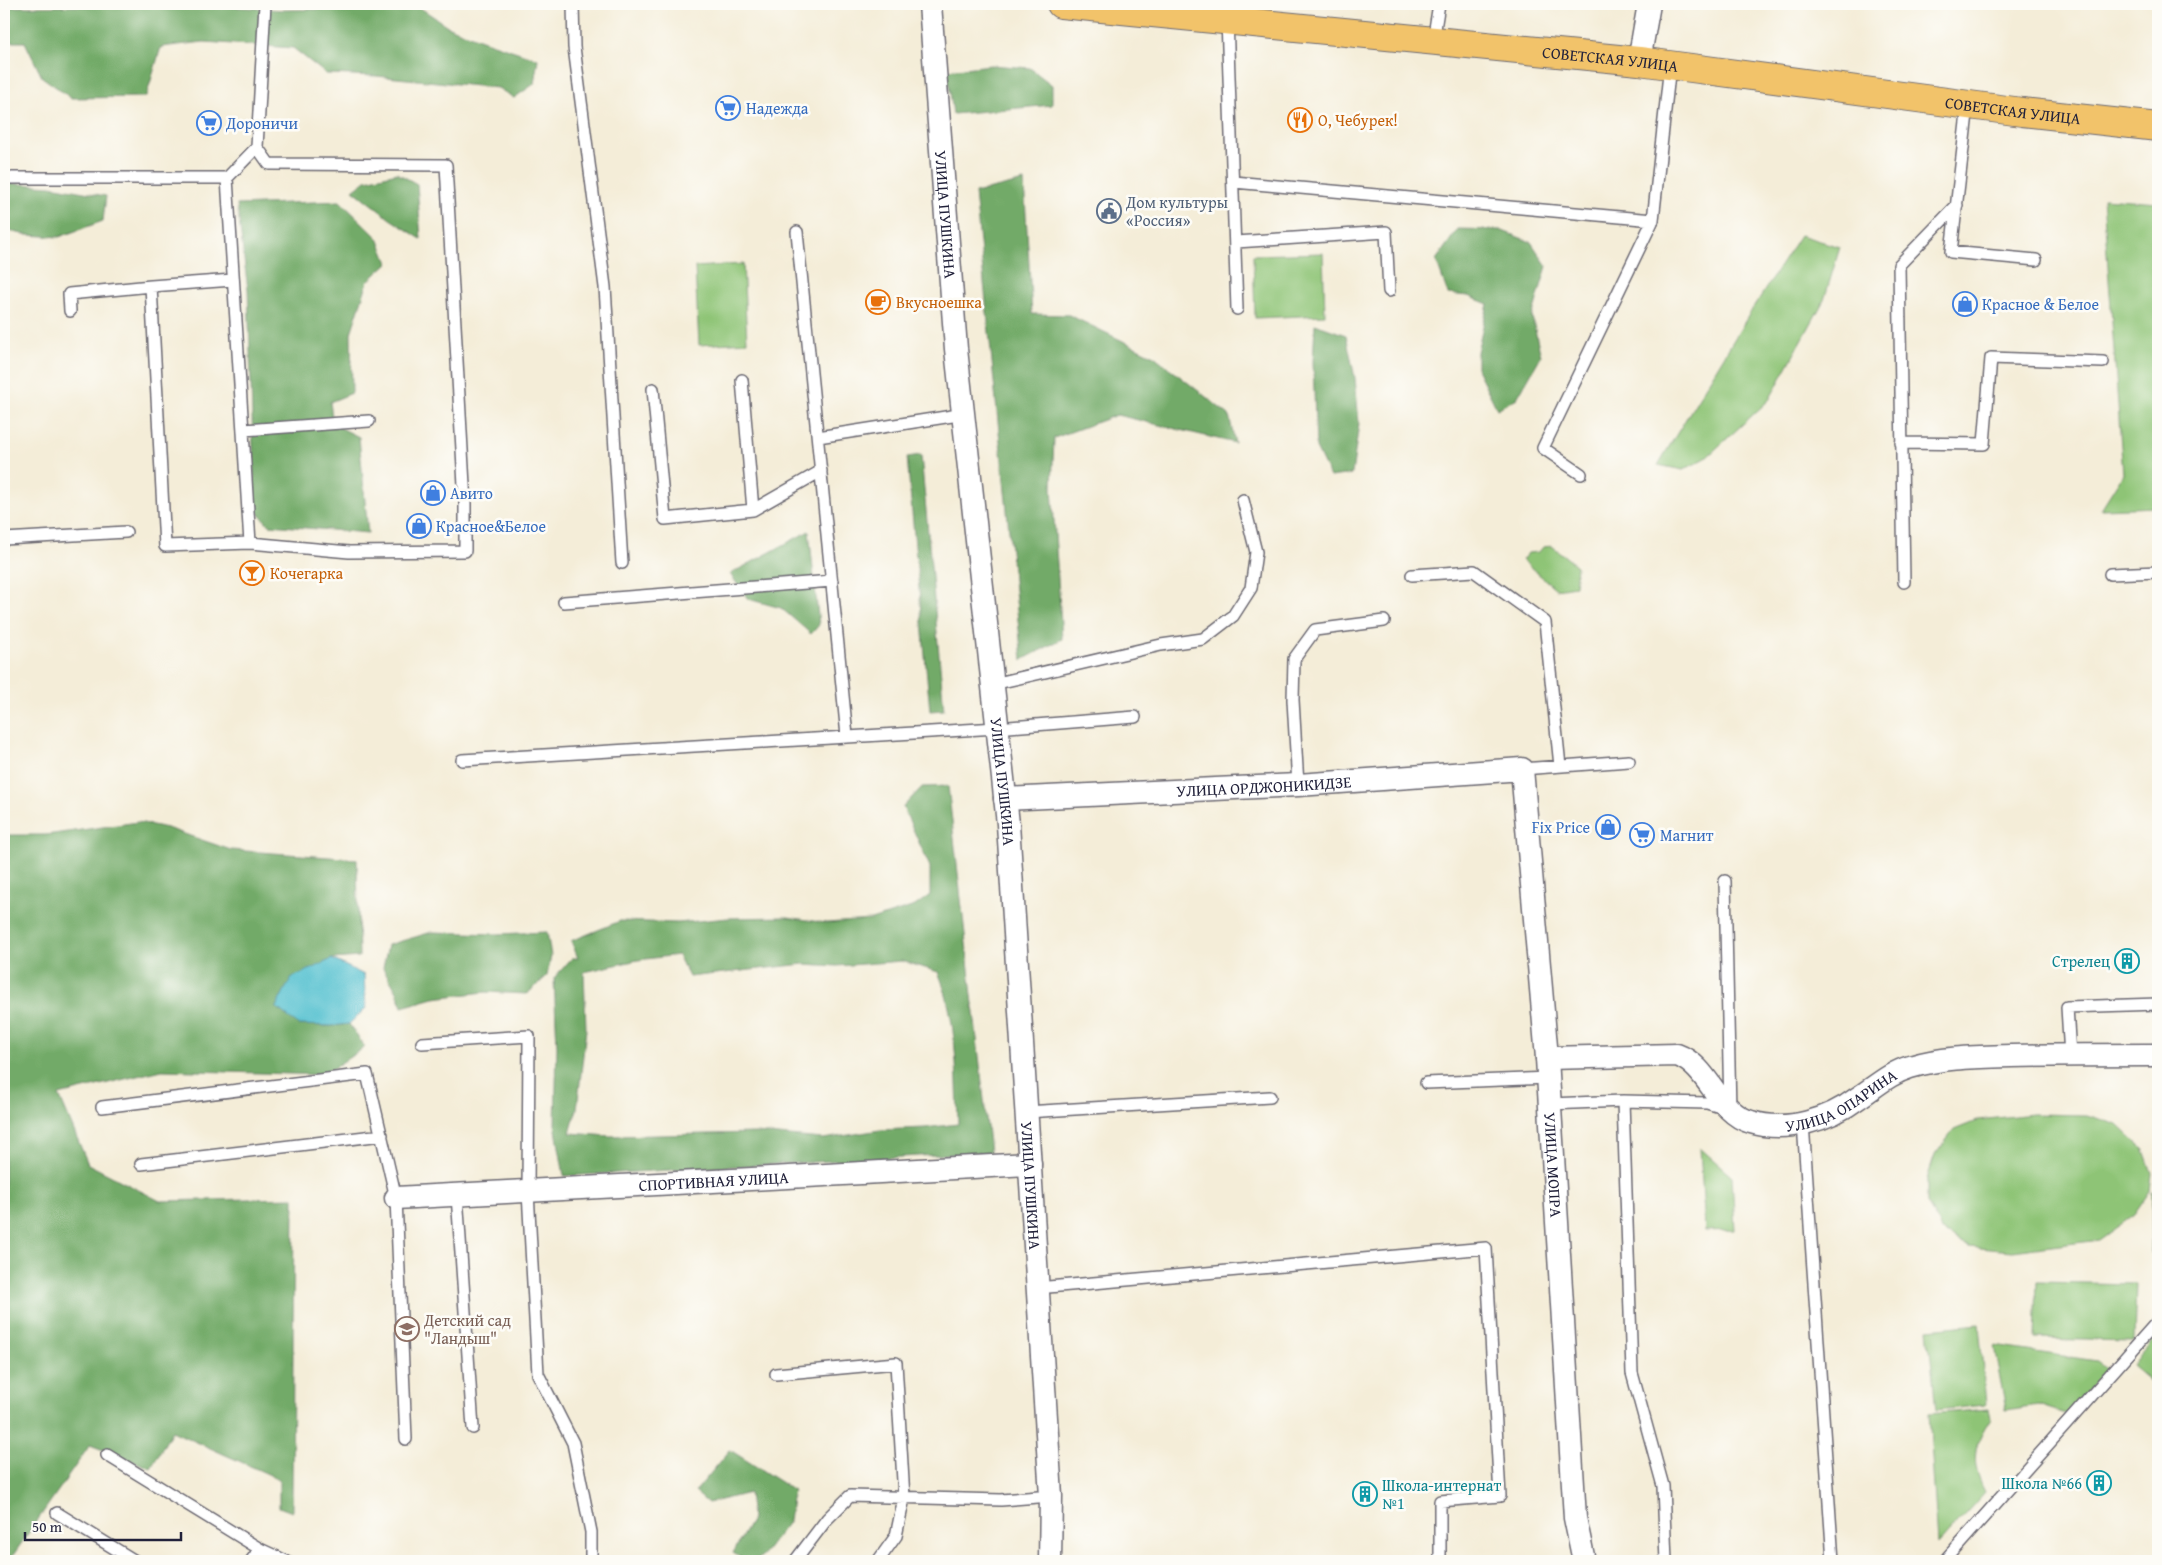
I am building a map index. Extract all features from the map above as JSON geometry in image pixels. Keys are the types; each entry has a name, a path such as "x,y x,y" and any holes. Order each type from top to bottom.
{"main road":[{"name":"СОВЕТСКАЯ УЛИЦА","path":"1061,4 1178,9 1227,20 1639,61 1968,105 2158,127"}],"street":[{"name":"УЛИЦА ПУШКИНА","path":"930,4 956,349 1005,799 1051,1496 1050,1561"},
{"path":"1639,61 1649,4"},
{"name":"УЛИЦА ОРДЖОНИКИДЗЕ","path":"1005,799 1298,785 1522,769"},
{"name":"УЛИЦА МОПРА","path":"1522,769 1548,1068 1575,1518 1584,1561"},
{"name":"УЛИЦА ОПАРИНА","path":"1548,1068 1677,1055 1685,1058 1695,1066 1730,1110 1742,1119 1752,1123 1772,1126 1803,1123 1830,1114 1843,1108 1887,1077 1902,1070 1930,1062 1981,1057 2158,1055"},
{"name":"СПОРТИВНАЯ УЛИЦА","path":"396,1198 1030,1164"}],"lane":[{"path":"151,286 165,546 250,543 349,552 465,551 465,503 446,165 269,164 257,148 265,4"},
{"path":"573,4 574,47 605,288 622,563"},
{"path":"1433,41 1439,4"},
{"path":"1227,20 1238,309"},
{"path":"1581,474 1543,448 1653,220 1670,65"},
{"path":"1968,105 1951,252 2036,260"},
{"path":"4,178 226,178 257,148"},
{"path":"226,178 250,543"},
{"path":"1234,182 1653,220"},
{"path":"1904,582 1899,265 1957,205"},
{"path":"797,232 847,736"},
{"path":"1236,242 1386,232 1389,291"},
{"path":"70,311 69,294 233,280"},
{"path":"1901,443 1984,444 1991,358 2103,362"},
{"path":"742,380 753,510"},
{"path":"653,389 665,519 753,510 821,472"},
{"path":"818,437 964,414"},
{"path":"243,430 369,420"},
{"path":"993,684 1161,646 1203,639 1233,616 1250,588 1256,552 1243,500"},
{"path":"4,539 126,532"},
{"path":"1412,575 1474,572 1545,622 1560,766"},
{"path":"2110,574 2158,572"},
{"path":"564,602 832,582"},
{"path":"1298,785 1293,700 1294,659 1315,630 1384,621"},
{"path":"462,760 997,728 1135,717"},
{"path":"1522,769 1629,761"},
{"path":"1550,1104 1623,1101 1707,1103 1730,1110 1725,881"},
{"path":"2070,1056 2067,1007 2158,1004"},
{"path":"422,1043 529,1036 528,1192 538,1374 573,1443 591,1532 591,1561"},
{"path":"1426,1084 1548,1068"},
{"path":"102,1107 367,1074 396,1198 406,1439"},
{"path":"1026,1112 1270,1097"},
{"path":"1623,1101 1632,1372 1663,1486 1666,1561"},
{"path":"1803,1123 1833,1561"},
{"path":"141,1164 382,1135"},
{"path":"458,1195 473,1428"},
{"path":"1038,1288 1486,1248 1500,1496 1440,1501 1440,1559"},
{"path":"1947,1561 1947,1558 2158,1321"},
{"path":"776,1374 896,1364 904,1498 896,1536 878,1561"},
{"path":"107,1455 260,1549 286,1561"},
{"path":"795,1561 828,1519 850,1496 1001,1500 1051,1496"},
{"path":"57,1513 135,1561"},
{"path":"252,1561 260,1549"}],"green space":[{"path":"201,5 285,10 419,7 449,27 538,59 534,84 514,98 498,88 376,76 326,74 293,48 204,42 161,47 146,97 71,98 42,77 25,42 4,42 4,7"},
{"path":"991,65 1030,68 1052,85 1052,105 953,114 947,70"},
{"path":"397,173 417,184 421,239 390,219 353,190 366,180"},
{"path":"1024,181 1032,314 1069,315 1154,356 1229,415 1235,443 1117,415 1054,438 1052,488 1062,639 1022,660 975,193"},
{"path":"4,183 51,186 106,196 103,221 59,237 27,235 4,230"},
{"path":"2103,198 2158,202 2158,507 2101,509 2123,474"},
{"path":"340,201 378,238 388,263 368,281 351,333 352,393 330,402 333,424 359,437 368,533 269,525 255,509 248,290 237,205"},
{"path":"1458,229 1500,230 1531,242 1547,266 1532,317 1541,356 1517,398 1497,409 1477,369 1477,352 1488,304 1468,296 1448,294 1436,260"},
{"path":"1800,235 1840,247 1824,300 1769,400 1706,458 1683,470 1658,465 1750,313"},
{"path":"1323,253 1325,315 1255,318 1253,255"},
{"path":"743,264 747,342 699,345 695,267"},
{"path":"1315,324 1346,335 1355,378 1359,423 1352,474 1330,477 1316,448 1313,362"},
{"path":"921,455 944,710 930,711 907,457"},
{"path":"809,531 819,625 811,634 781,608 748,599 730,574"},
{"path":"1552,546 1577,566 1575,586 1556,589 1522,560 1528,553 1539,552 1543,547"},
{"path":"948,786 990,1152 564,1176 555,1124 557,1047 554,978 572,958 578,958 571,941 620,921 678,923 728,918 788,917 826,923 871,920 915,906 930,895 930,867 903,807 922,787","holes":["678,955 689,977 804,964 837,966 902,961 938,972 949,1007 955,1047 958,1124 880,1130 823,1139 756,1133 610,1136 570,1133 577,1109 586,1029 584,972 638,960"]},
{"path":"138,822 167,828 231,850 357,859 359,957 332,959 298,1025 329,1026 349,1024 365,1047 323,1075 162,1070 59,1095 88,1164 160,1201 294,1198 292,1512 279,1507 279,1479 172,1431 151,1468 90,1445 9,1561 4,1561 4,835 46,835"},
{"path":"432,932 497,934 547,932 551,956 547,976 527,994 485,992 434,998 402,1007 397,992 383,968 388,945"},
{"path":"2033,1114 2087,1115 2118,1125 2144,1150 2152,1173 2150,1192 2134,1215 2099,1240 2012,1251 1969,1247 1941,1230 1927,1202 1927,1179 1935,1155 1954,1130 1979,1120"},
{"path":"1700,1148 1732,1176 1735,1230 1705,1231"},
{"path":"2152,1193 2158,1193 2158,1253 2151,1253"},
{"path":"2037,1282 2136,1284 2134,1341 2035,1339"},
{"path":"1979,1324 1986,1405 1936,1410 1928,1329"},
{"path":"2158,1336 2158,1387 2132,1365"},
{"path":"1994,1346 2097,1361 2107,1369 2066,1414 2038,1405 2006,1410"},
{"path":"1989,1409 1991,1418 1980,1436 1976,1454 1977,1472 1985,1492 1938,1544 1929,1414"},
{"path":"730,1450 793,1490 789,1521 761,1557 754,1561 747,1560 733,1553 752,1519 749,1493 708,1503 695,1492"}],"water":[{"path":"332,959 364,975 366,1008 349,1024 331,1026 298,1025 276,1007 291,978"}],"place":[{"name":"Надежда","path":"728,108"},
{"name":"О, Чебурек!","path":"1300,120"},
{"name":"Дороничи","path":"209,123"},
{"name":"Дом культуры «Россия»","path":"1109,211"},
{"name":"Вкусноешка","path":"878,302"},
{"name":"Красное & Белое","path":"1965,304"},
{"name":"Авито","path":"433,493"},
{"name":"Красное&Белое","path":"419,526"},
{"name":"Кочегарка","path":"252,573"},
{"name":"Fix Price","path":"1608,827"},
{"name":"Магнит","path":"1642,835"},
{"name":"Стрелец","path":"2127,961"},
{"name":"Детский сад \"Ландыш\"","path":"407,1329"},
{"name":"Школа №66","path":"2099,1483"},
{"name":"Школа-интернат №1","path":"1365,1494"}]}
